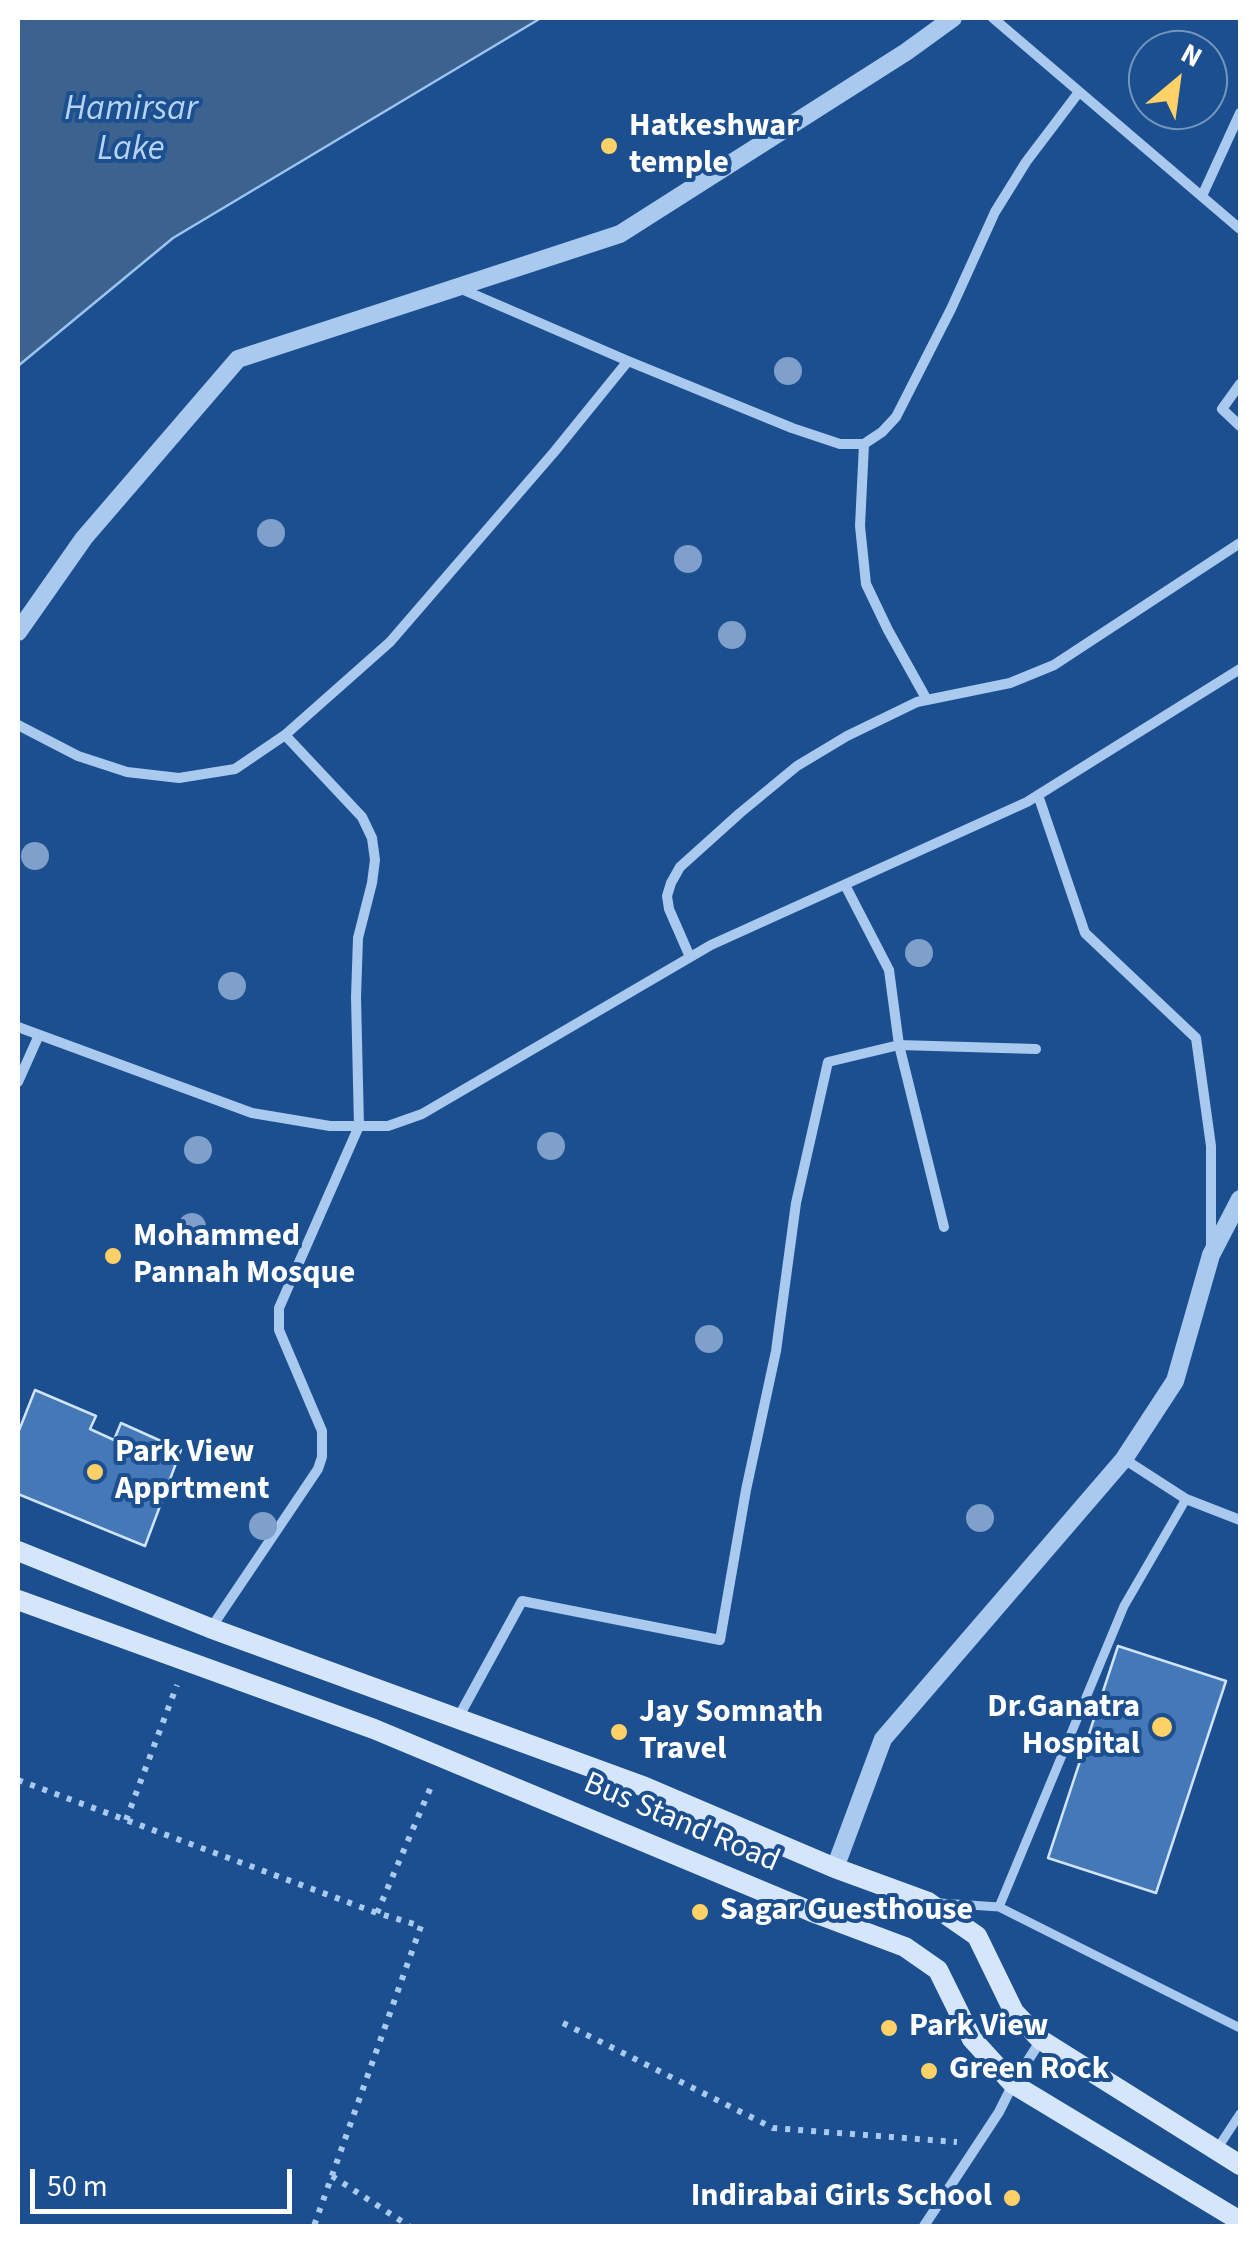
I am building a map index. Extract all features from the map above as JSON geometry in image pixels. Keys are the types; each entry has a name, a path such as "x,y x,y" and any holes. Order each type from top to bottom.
{"main road":[{"name":"Bus Stand Road","path":"18,1551 210,1628 645,1787 836,1868 928,1902 977,1936 1014,2012 1041,2040 1240,2164"},
{"name":"Bus Stand Road","path":"18,1600 374,1729 905,1947 938,1970 972,2040 1013,2084 1240,2222"}],"street":[{"path":"18,632 84,538 238,360 620,234 953,18"},
{"path":"993,18 1240,229"},
{"path":"458,287 792,428 840,444 864,444 896,417 995,212 1026,162 1079,92"},
{"path":"1202,196 1240,113"},
{"path":"18,725 78,756 127,772 179,778 235,769 285,735 390,642 628,361"},
{"path":"1240,384 1222,409 1240,426"},
{"path":"864,444 860,526 866,584 927,700"},
{"path":"690,957 669,909 671,882 680,867 797,766 917,702 1010,683 1054,665 1240,543"},
{"path":"18,1027 252,1113 330,1126 388,1126 422,1114 711,945 1038,795 1240,669"},
{"path":"210,1628 318,1469 322,1457 322,1430 278,1330 279,1308 359,1126 358,938 372,883 372,838 362,817 285,735"},
{"path":"1038,795 1085,933 1196,1038 1212,1146 1211,1255"},
{"path":"845,885 889,970 898,1045 944,1227"},
{"path":"18,1082 39,1035"},
{"path":"458,1718 522,1601 720,1640 776,1350 796,1203 828,1062 898,1045 1036,1049"},
{"path":"836,1868 883,1739 1124,1459 1175,1382 1211,1255 1240,1200"},
{"path":"1124,1459 1186,1499 1240,1520"},
{"path":"998,1907 1124,1606 1186,1499"},
{"path":"928,1902 998,1907 1240,2028"},
{"path":"924,2226 1041,2040"},
{"path":"1216,2150 1240,2114"}],"path":[{"path":"126,1820 186,1661"},
{"path":"377,1913 443,1758"},
{"path":"18,1780 421,1926 314,2226"},
{"path":"563,2023 772,2128 978,2143"},
{"path":"332,2176 409,2226"}],"water":[{"name":"Hamirsar Lake","path":"18,18 541,18 173,238 18,366"}],"building":[{"name":"Park View Apprtment","path":"35,1390 96,1416 90,1429 114,1440 121,1423 181,1450 145,1546 18,1494 18,1433"},
{"path":"1118,1646 1226,1681 1156,1893 1048,1858"}],"place":[{"name":"Hatkeshwar temple","path":"609,146"},
{"name":"Mohammed Pannah Mosque","path":"113,1256"},
{"name":"Park View Apprtment","path":"95,1472"},
{"name":"Dr.Ganatra Hospital","path":"1162,1727"},
{"name":"Jay Somnath Travel","path":"619,1732"},
{"name":"Sagar Guesthouse","path":"700,1912"},
{"name":"Park View","path":"889,2028"},
{"name":"Green Rock","path":"929,2071"},
{"name":"Indirabai Girls School","path":"1012,2198"}]}
